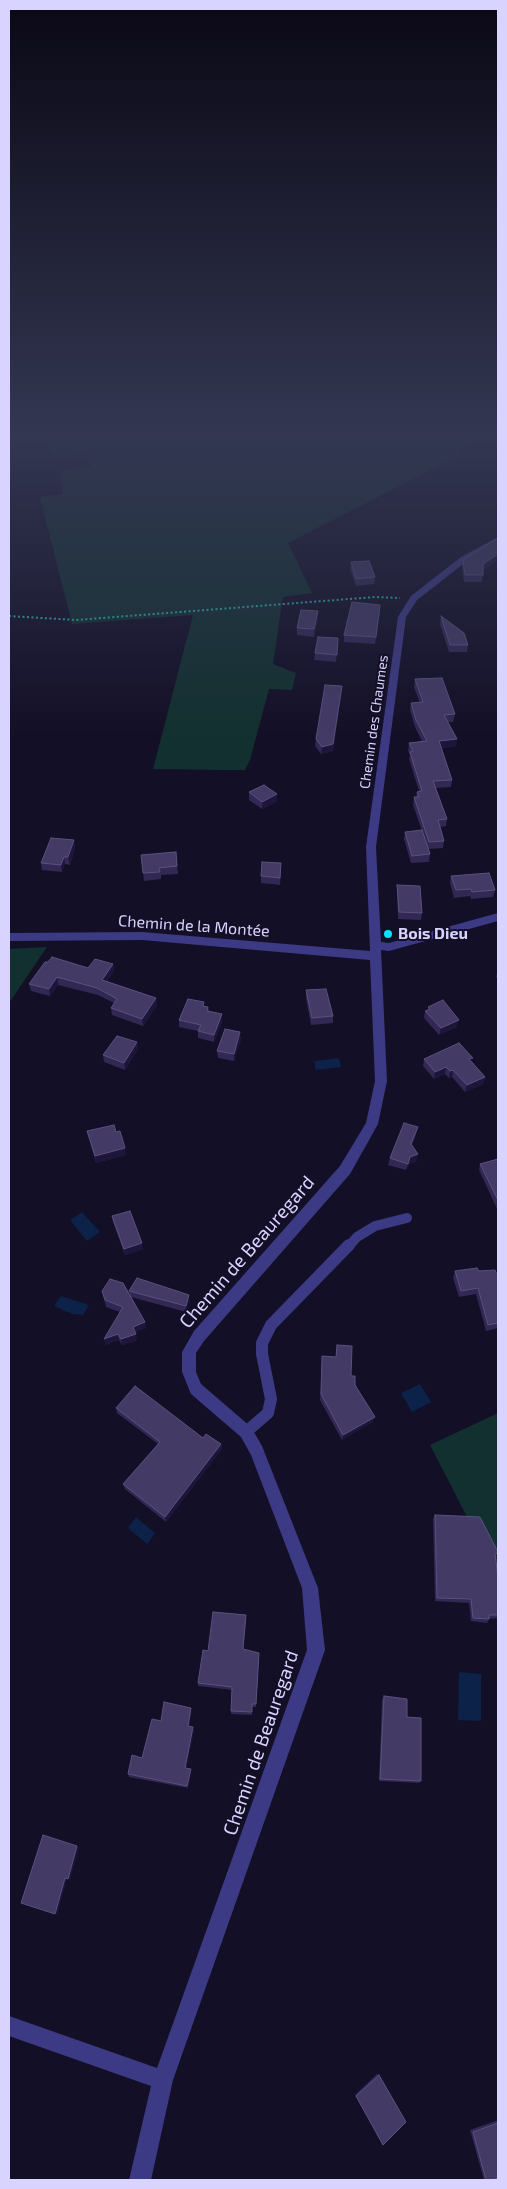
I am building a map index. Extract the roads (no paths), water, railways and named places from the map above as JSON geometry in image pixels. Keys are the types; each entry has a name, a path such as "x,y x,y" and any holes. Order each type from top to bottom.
{"street":[{"name":"Chemin des Chaumes","path":"376,951 371,847 402,617 414,598 464,559 498,539"},
{"name":"Chemin de la Montée","path":"9,937 142,936 376,951 498,917"},
{"name":"Chemin de Beauregard","path":"140,2180 163,2080 316,1650 310,1588 257,1451 246,1432 196,1389 189,1372 189,1352 199,1336 346,1170 372,1124 381,1081 376,951"},
{"path":"9,2026 163,2080"}],"lane":[{"path":"246,1432 268,1413 271,1399 262,1354 262,1343 271,1324 357,1237 375,1226 407,1218"}],"water":[{"path":"339,1058 341,1067 316,1070 314,1061"},
{"path":"82,1212 100,1232 87,1241 70,1220"},
{"path":"61,1296 89,1305 83,1315 72,1314 54,1306"},
{"path":"420,1384 431,1402 412,1412 401,1393"},
{"path":"136,1517 155,1533 147,1544 128,1528"},
{"path":"459,1672 481,1674 481,1721 458,1720"}],"place":[{"name":"Bois Dieu","path":"388,934"}]}
